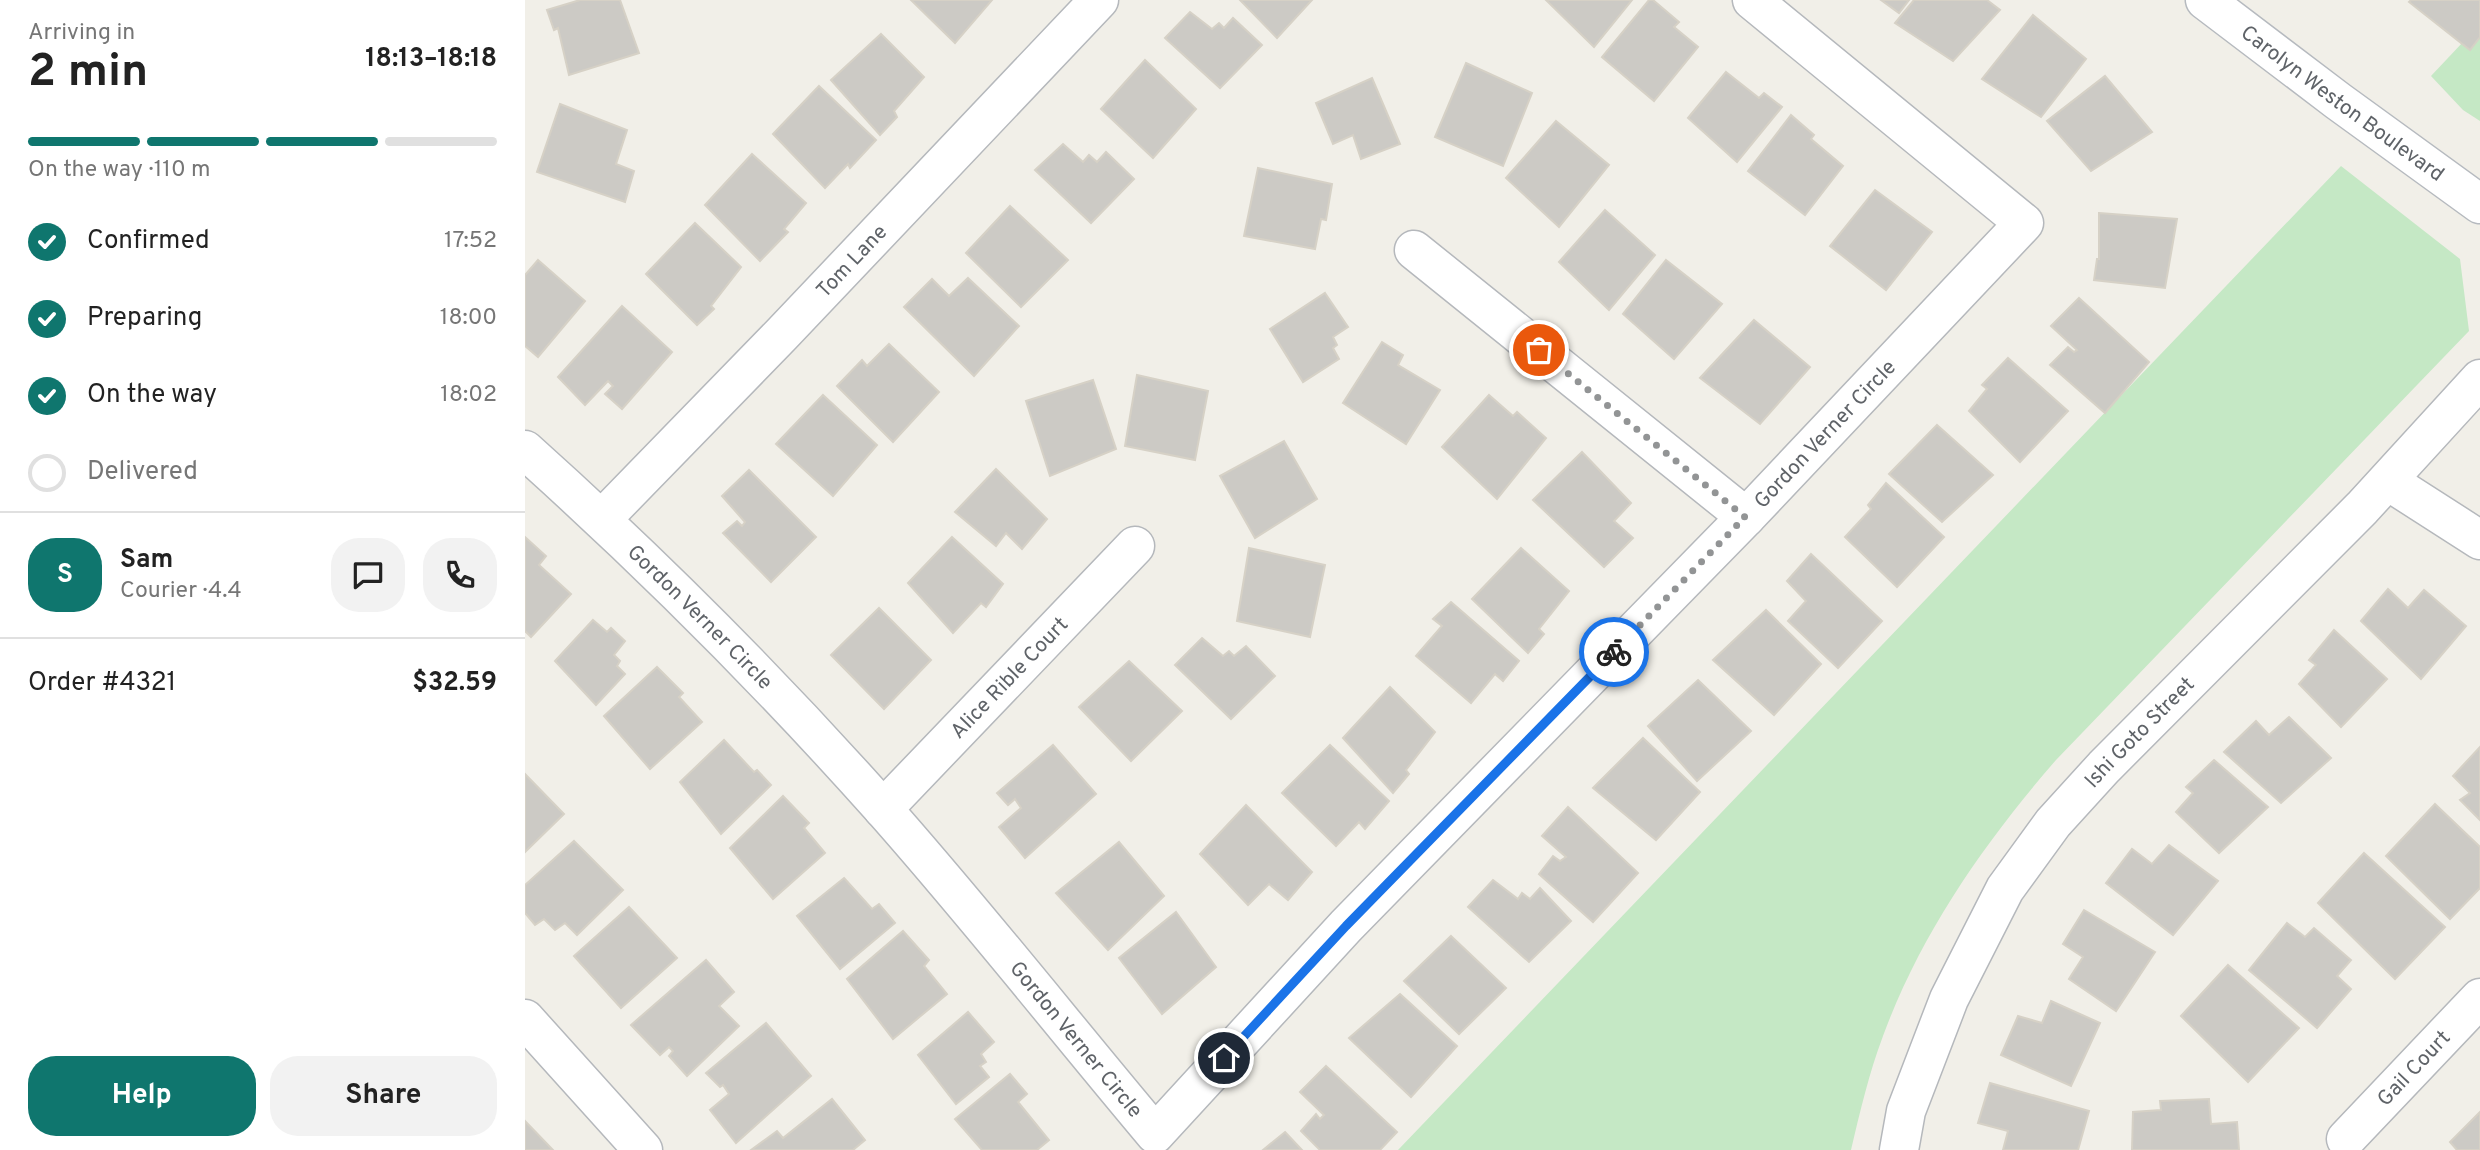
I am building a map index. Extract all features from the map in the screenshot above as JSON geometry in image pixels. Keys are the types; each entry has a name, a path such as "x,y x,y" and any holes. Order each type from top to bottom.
{"street":[{"name":"Tom Lane","path":"602,519 1099,0"},
{"name":"Gordon Verner Circle","path":"525,450 602,519 777,694 883,809 999,943 1071,1035 1155,1134 1346,926 1745,517 2024,223 1752,0"},
{"name":"Carolyn Weston Boulevard","path":"2205,0 2480,204"},
{"path":"1415,250 1745,517"},
{"name":"Ishi Goto Street","path":"1899,1150 1906,1111 1949,999 2004,889 2053,823 2103,767 2388,481 2480,379"},
{"path":"2388,481 2480,540"},
{"name":"Alice Rible Court","path":"883,809 1135,546"},
{"name":"Gail Court","path":"2346,1139 2480,998"},
{"path":"525,1019 638,1148"}],"green space":[{"path":"2480,24 2480,121 2463,110 2431,76"},
{"path":"2341,166 2460,259 2469,331 2056,760 2004,824 1935,925 1898,998 1873,1064 1851,1150 1398,1150"}],"building":[{"path":"580,0 620,0 639,53 569,75 558,28 554,30 547,10"},
{"path":"911,0 992,0 955,43"},
{"path":"1240,0 1312,0 1277,38"},
{"path":"1546,0 1632,0 1594,47"},
{"path":"1649,0 1653,0 1679,22 1674,27 1698,47 1654,101 1602,57"},
{"path":"1881,0 1909,0 1899,13"},
{"path":"1914,0 1987,0 2000,10 1953,61 1895,23"},
{"path":"2480,0 2480,37 2470,50 2409,2"},
{"path":"1190,12 1212,29 1219,23 1224,28 1233,18 1262,45 1220,88 1165,38"},
{"path":"2033,15 2086,59 2041,117 1982,79"},
{"path":"881,34 924,77 894,111 897,117 880,135 831,80"},
{"path":"1145,60 1196,109 1153,158 1101,109"},
{"path":"1466,63 1532,93 1503,166 1435,137"},
{"path":"1726,72 1759,98 1764,93 1782,107 1737,162 1688,118"},
{"path":"2105,76 2152,132 2091,171 2047,121"},
{"path":"1372,78 1400,144 1361,159 1353,135 1333,144 1316,103"},
{"path":"819,86 876,140 850,168 848,164 825,188 773,134"},
{"path":"560,104 627,130 616,164 634,171 625,202 537,172"},
{"path":"1791,115 1814,135 1811,139 1843,166 1805,215 1748,171"},
{"path":"1556,121 1609,165 1559,227 1506,178"},
{"path":"1063,144 1083,162 1089,155 1097,162 1106,152 1134,179 1091,223 1035,170"},
{"path":"752,154 806,203 784,229 788,232 760,261 705,205"},
{"path":"1258,168 1332,184 1326,220 1321,219 1315,249 1244,236"},
{"path":"1875,190 1932,232 1886,290 1830,246"},
{"path":"1010,206 1068,260 1021,307 966,253"},
{"path":"1605,210 1655,255 1609,310 1559,262"},
{"path":"2099,213 2177,219 2165,288 2094,280 2099,259"},
{"path":"695,223 741,267 711,306 714,309 697,325 646,274"},
{"path":"538,260 585,301 538,357 525,346 525,275"},
{"path":"1666,260 1722,304 1674,359 1623,314"},
{"path":"968,278 1019,326 974,376 904,307 932,279 949,296"},
{"path":"1325,293 1348,327 1333,337 1337,345 1333,348 1339,359 1303,382 1270,329"},
{"path":"2079,298 2149,362 2105,413 2050,365 2068,347 2074,352 2077,350 2051,326"},
{"path":"622,306 672,352 622,409 605,394 613,386 608,381 585,405 558,377"},
{"path":"1754,320 1810,367 1760,424 1700,378"},
{"path":"1382,342 1403,355 1398,365 1440,390 1406,444 1343,403"},
{"path":"889,344 939,392 893,442 837,386 862,360 867,366"},
{"path":"2008,358 2068,411 2020,462 1969,411 1987,389 1982,385"},
{"path":"1137,375 1208,391 1195,460 1125,446"},
{"path":"1093,380 1116,449 1050,476 1026,401"},
{"path":"823,395 877,445 833,496 776,444"},
{"path":"1489,395 1513,416 1517,412 1546,438 1497,499 1442,447"},
{"path":"1937,425 1993,475 1942,522 1889,474"},
{"path":"1284,441 1317,499 1255,538 1220,476"},
{"path":"1582,452 1631,503 1614,521 1633,538 1604,567 1533,500"},
{"path":"996,469 1047,519 1022,549 1006,533 996,546 955,512"},
{"path":"749,470 816,537 771,582 723,533 737,521 742,526 745,522 722,496"},
{"path":"1886,483 1944,537 1897,587 1845,537 1871,509 1868,505"},
{"path":"525,537 546,556 539,565 571,594 531,637 525,631"},
{"path":"952,537 1003,584 986,607 981,603 953,633 908,583"},
{"path":"1249,548 1325,565 1310,637 1237,621"},
{"path":"1521,548 1569,591 1539,629 1544,634 1528,653 1472,599"},
{"path":"1811,554 1882,621 1838,668 1788,621 1806,601 1787,581"},
{"path":"2388,589 2408,608 2424,590 2466,626 2421,679 2361,621"},
{"path":"1451,602 1519,661 1503,681 1495,674 1471,703 1416,656 1442,626 1433,619"},
{"path":"879,608 931,660 884,709 831,655"},
{"path":"1766,610 1821,664 1774,715 1713,660"},
{"path":"593,620 607,632 611,628 625,641 614,655 620,661 617,666 625,674 596,705 555,661"},
{"path":"2334,630 2387,679 2341,727 2299,684 2316,665 2309,660"},
{"path":"1202,638 1223,656 1229,651 1234,656 1246,646 1275,676 1231,719 1175,665"},
{"path":"1129,661 1182,711 1131,761 1079,707"},
{"path":"657,667 683,693 679,697 702,722 650,769 604,716"},
{"path":"1698,680 1751,731 1697,781 1648,726"},
{"path":"1390,687 1435,732 1406,770 1409,774 1393,793 1343,738"},
{"path":"2289,717 2331,758 2281,803 2224,752 2256,721 2269,735"},
{"path":"1643,738 1700,792 1656,840 1593,788"},
{"path":"724,740 754,772 757,770 771,785 721,834 680,782"},
{"path":"1053,745 1096,794 1025,858 999,827 1021,808 1015,799 1008,805 997,793"},
{"path":"1330,745 1389,801 1365,829 1359,822 1336,846 1282,793"},
{"path":"2480,747 2480,820 2460,800 2470,793 2453,776"},
{"path":"2214,760 2268,807 2219,853 2176,812 2193,793 2186,787"},
{"path":"525,774 564,814 525,852"},
{"path":"783,796 809,823 804,828 825,853 773,899 730,848"},
{"path":"2435,804 2480,847 2480,888 2450,919 2386,856"},
{"path":"1246,805 1312,872 1288,900 1269,884 1248,905 1200,854"},
{"path":"1568,807 1638,873 1593,922 1539,874 1553,856 1560,861 1566,857 1542,836"},
{"path":"574,841 623,890 577,935 565,923 555,930 544,919 535,925 525,913 525,885"},
{"path":"1119,842 1164,896 1108,950 1056,893"},
{"path":"2169,845 2218,881 2173,935 2106,883 2132,849 2152,864"},
{"path":"2364,853 2445,927 2395,979 2318,903"},
{"path":"844,878 872,909 879,904 895,923 840,969 797,916"},
{"path":"1493,880 1518,899 1522,893 1530,899 1540,888 1571,921 1529,962 1468,907"},
{"path":"629,907 677,958 621,1008 574,956"},
{"path":"2084,910 2155,952 2116,1011 2069,979 2083,957 2063,944"},
{"path":"1176,912 1216,967 1162,1014 1119,958"},
{"path":"2287,923 2305,937 2314,928 2351,960 2337,976 2351,989 2317,1028 2249,970"},
{"path":"903,931 929,960 924,966 947,994 893,1039 847,979"},
{"path":"1451,936 1506,988 1459,1034 1404,981"},
{"path":"706,960 734,992 719,1006 739,1026 687,1076 669,1056 673,1051 669,1047 660,1055 631,1025"},
{"path":"2228,965 2299,1028 2248,1082 2181,1016"},
{"path":"1400,994 1457,1046 1411,1097 1349,1038"},
{"path":"2051,1001 2100,1023 2071,1086 2001,1055 2018,1016 2042,1023"},
{"path":"968,1012 994,1042 981,1054 986,1062 980,1066 989,1077 956,1104 918,1055"},
{"path":"766,1023 811,1076 736,1143 710,1110 729,1094 723,1085 720,1087 706,1073"},
{"path":"1326,1066 1397,1132 1380,1150 1320,1150 1301,1131 1316,1114 1320,1119 1324,1115 1300,1092"},
{"path":"1010,1074 1027,1094 1018,1102 1049,1140 1037,1150 982,1150 955,1119"},
{"path":"1990,1083 2089,1111 2078,1150 2003,1150 2008,1131 1978,1123"},
{"path":"832,1099 865,1140 853,1150 751,1150 777,1131 783,1138"},
{"path":"2209,1099 2211,1124 2237,1122 2239,1150 2132,1150 2133,1112 2161,1110 2160,1101"},
{"path":"2480,1112 2480,1150 2457,1150 2450,1142"},
{"path":"525,1121 553,1150 525,1150"},
{"path":"1285,1132 1302,1150 1263,1150"}],"way so far":[{"path":"1539,350 1745,517 1614,652"}],"route":[{"path":"1224,1058 1346,926 1614,652"}]}
